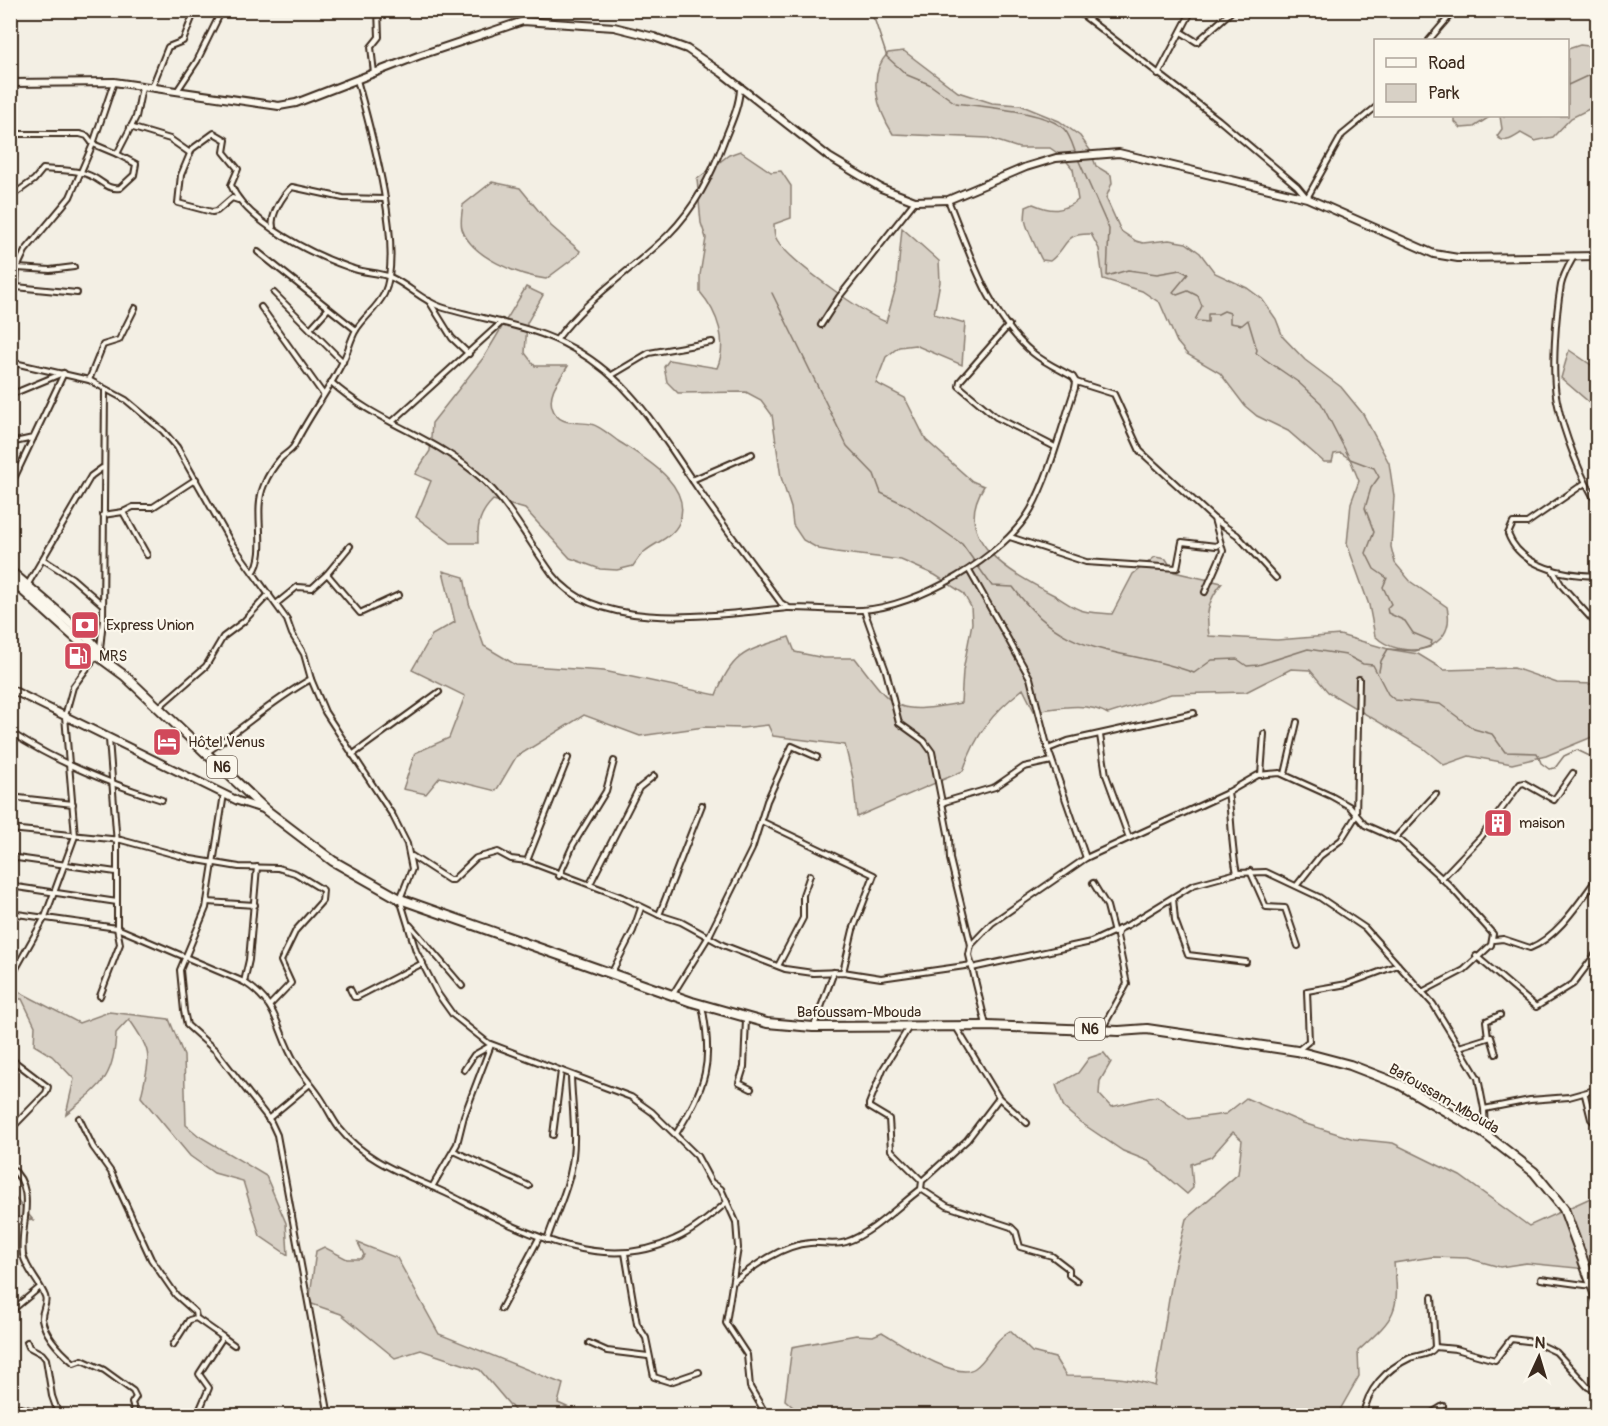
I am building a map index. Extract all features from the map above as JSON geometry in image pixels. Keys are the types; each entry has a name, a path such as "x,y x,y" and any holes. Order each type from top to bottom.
{"highway":[{"name":"Bafoussam-Mbouda","path":"10,571 109,664 159,707 266,810 333,861 400,899 746,1019 813,1027 987,1026 1119,1031 1147,1029 1298,1051 1350,1065 1399,1084 1485,1134 1534,1172 1564,1209 1598,1301"},
{"name":"Bafoussam-Mbouda","path":"10,579 26,587"}],"street":[{"path":"152,87 168,47 181,44 195,10"},
{"path":"177,91 197,61 222,10"},
{"path":"374,73 371,47 379,37 378,10"},
{"path":"1076,10 1219,120 1297,186 1307,198"},
{"path":"1158,75 1192,10"},
{"path":"1181,32 1197,42 1233,10"},
{"path":"1430,39 1455,10"},
{"path":"10,83 114,82 279,106 296,103 499,27 524,21 614,27 654,37 687,49 829,157 881,188 915,201 948,200 1056,158 1119,153 1307,198 1434,254 1458,258 1598,256"},
{"path":"253,573 259,562 259,506 263,487 275,465 293,447 298,434 332,382 356,330 378,303 388,277 385,199 380,165 357,80"},
{"path":"10,295 16,287 19,261 44,227 64,207 93,144 114,82"},
{"path":"117,154 136,117 143,86"},
{"path":"556,339 584,305 668,235 685,216 710,178 732,118 740,104 740,89"},
{"path":"1307,198 1342,135 1374,109"},
{"path":"130,128 170,139 190,153"},
{"path":"10,134 80,134 87,136 93,144 136,164 134,175 120,188 108,187 92,176 79,172 43,169 34,180 10,197"},
{"path":"238,200 232,198 217,211 212,212 178,202 181,175 190,153 194,146 214,134 225,138 224,152 238,169 231,185 238,200 247,210 292,241 351,268 388,277 429,300 465,314 502,322 556,339 591,359 612,375 643,407 692,480 782,603 789,608"},
{"path":"273,228 272,220 284,194 292,186 343,198 385,199"},
{"path":"948,200 986,291 1009,325 1033,353 1076,381 1114,394 1140,451 1214,519 1237,535 1276,578"},
{"path":"821,325 839,297 915,201"},
{"path":"258,252 356,330"},
{"path":"1574,255 1561,286 1554,383 1557,403 1585,483 1598,504"},
{"path":"10,259 19,261"},
{"path":"17,268 50,270 74,267"},
{"path":"16,287 77,292"},
{"path":"274,293 343,362"},
{"path":"429,300 452,338 468,354"},
{"path":"89,380 103,345 120,340 135,308"},
{"path":"261,308 323,394"},
{"path":"310,329 328,309"},
{"path":"392,422 502,322"},
{"path":"1009,325 960,381 959,386 996,417 1055,447"},
{"path":"612,375 649,353 712,342"},
{"path":"10,362 89,380 126,400 163,431 177,447 230,541 287,620 304,654 311,679 325,712 393,816 411,855 411,874 400,899 410,925 412,943 438,994 453,1015 491,1046 631,1097 697,1156 709,1178 722,1190 736,1219 738,1236 726,1326 747,1355 750,1387 767,1416"},
{"path":"10,396 64,373"},
{"path":"10,487 64,373"},
{"path":"332,382 358,405 452,454 482,478 534,544 554,577 575,595 613,609 658,616 789,608 864,610 894,603 969,570 1010,537 1031,508 1055,447 1076,381"},
{"path":"10,979 45,916 75,836 65,716 73,687 98,653 103,606 105,390"},
{"path":"383,418 396,417"},
{"path":"10,443 33,438"},
{"path":"692,480 752,454"},
{"path":"26,587 44,560 91,476 103,468"},
{"path":"103,515 123,512 134,507 153,507 196,479"},
{"path":"1585,483 1527,523 1512,523 1509,528 1513,546 1519,553 1540,565 1598,576"},
{"path":"123,512 147,555"},
{"path":"1205,592 1223,551 1219,544 1214,519"},
{"path":"1010,537 1086,562 1177,568 1182,542 1216,546 1219,544"},
{"path":"276,604 297,587 312,588 350,546"},
{"path":"44,560 72,578 103,606"},
{"path":"1552,569 1562,586 1598,626"},
{"path":"969,570 1030,678 1047,749 1086,858"},
{"path":"327,574 360,613 399,595"},
{"path":"159,707 206,666 223,637 243,622 269,594"},
{"path":"864,610 886,671 899,723 924,741 932,752 949,838 952,870 971,945 972,967 987,1026"},
{"path":"207,752 251,723 283,695 311,679"},
{"path":"1297,885 1320,855 1346,835 1356,816 1359,679"},
{"path":"10,689 249,806 266,810"},
{"path":"352,755 439,692"},
{"path":"1047,749 1068,741 1194,713"},
{"path":"1285,774 1297,722"},
{"path":"10,732 70,764 122,787 162,800"},
{"path":"1261,775 1264,734"},
{"path":"1100,735 1106,775 1129,838"},
{"path":"100,996 120,949 117,928 116,840 109,738"},
{"path":"673,995 709,936 752,849 792,746 817,757"},
{"path":"527,861 568,758"},
{"path":"559,876 573,845 606,791 614,760"},
{"path":"941,803 995,786 1024,767 1052,761"},
{"path":"1441,879 1481,837 1520,784 1524,783 1556,800 1573,773"},
{"path":"971,945 992,923 1086,858 1261,775 1285,774 1349,806 1365,825 1395,838 1468,904 1493,934 1494,940"},
{"path":"590,884 639,788 654,776"},
{"path":"1228,792 1233,831 1233,857 1237,873"},
{"path":"224,794 207,902 199,930 184,958 179,976 187,1025 216,1051 268,1119 279,1142 329,1416"},
{"path":"1395,838 1436,794"},
{"path":"10,797 73,804"},
{"path":"659,915 702,805"},
{"path":"761,821 874,875 853,930 843,972"},
{"path":"10,829 116,840 214,863 290,871 323,890 325,894 322,901 296,930 281,964 291,983 271,1004"},
{"path":"411,855 448,880 453,880 476,858 490,852 527,861 559,876 590,884 641,908 681,922 777,966 799,972 843,972 887,978 972,967 1091,942 1114,933 1193,885 1237,873 1266,872 1297,885 1365,928 1433,1004 1478,1078 1484,1109 1485,1134"},
{"path":"10,857 116,872"},
{"path":"243,982 249,960 257,867"},
{"path":"1250,871 1266,908 1285,908 1298,946"},
{"path":"777,966 803,918 803,895 810,875"},
{"path":"1422,992 1455,976 1494,940 1503,939 1530,948 1541,944 1580,902 1598,877"},
{"path":"1093,883 1107,906 1114,933"},
{"path":"10,886 56,891 117,902"},
{"path":"1173,898 1175,920 1188,955 1246,962"},
{"path":"207,902 255,905"},
{"path":"611,973 633,932 641,908"},
{"path":"10,912 117,928 243,982 259,992 271,1004 289,1049 310,1084 340,1129 363,1152 432,1188 539,1238 590,1251 625,1252 674,1240 699,1226 727,1202"},
{"path":"410,925 462,986"},
{"path":"1102,1029 1127,984 1117,936 1120,928"},
{"path":"1476,956 1536,1007 1573,984 1598,951"},
{"path":"350,989 357,998 423,963"},
{"path":"1298,1051 1309,1041 1307,991 1347,984 1398,965"},
{"path":"813,1027 834,972"},
{"path":"675,1134 698,1095 708,1062 702,1005"},
{"path":"1496,1054 1492,1040 1488,1037 1486,1021 1500,1015"},
{"path":"746,1019 744,1067 738,1083 750,1089"},
{"path":"910,1026 883,1069 869,1107 889,1119 891,1150 922,1181"},
{"path":"956,1026 999,1098 1027,1123"},
{"path":"1593,1030 1598,1035"},
{"path":"1459,1047 1488,1037"},
{"path":"464,1070 474,1055 491,1046"},
{"path":"432,1188 454,1151 491,1046"},
{"path":"10,1058 48,1087 46,1093 10,1131"},
{"path":"553,1135 561,1071"},
{"path":"547,1240 570,1175 573,1159 575,1123 572,1075"},
{"path":"268,1119 310,1084"},
{"path":"1484,1109 1530,1100 1584,1094 1598,1089"},
{"path":"1584,1094 1587,1096 1590,1119 1598,1126"},
{"path":"732,1283 782,1251 810,1243 830,1245 855,1238 921,1189 922,1181 967,1140 999,1098"},
{"path":"79,1118 93,1147 111,1172 151,1259 176,1295 195,1312 196,1318 234,1346"},
{"path":"454,1151 529,1186"},
{"path":"10,1167 23,1181 26,1192 23,1255 46,1299 42,1318 60,1351 74,1364 82,1360 94,1364 133,1391 136,1397 132,1403 136,1416"},
{"path":"921,1189 947,1206 1011,1227 1016,1232 1020,1247 1052,1256 1069,1269 1070,1277 1077,1281"},
{"path":"501,1309 539,1238"},
{"path":"625,1252 637,1324 646,1338 651,1372 661,1380 679,1381 699,1372"},
{"path":"1541,1279 1560,1280 1577,1286 1593,1286"},
{"path":"10,1312 39,1288"},
{"path":"1363,1416 1368,1397 1381,1379 1408,1359 1431,1352 1435,1347 1432,1297"},
{"path":"173,1345 189,1320 196,1318"},
{"path":"197,1416 209,1388 199,1374 223,1337"},
{"path":"1435,1347 1456,1349 1495,1360 1511,1339 1535,1342 1556,1352 1588,1387 1598,1392"},
{"path":"27,1342 29,1347 46,1359 52,1396 59,1416"},
{"path":"589,1343 607,1351 648,1356"},
{"path":"1587,1416 1598,1403"},
{"path":"10,1406 59,1416"},
{"path":"1427,1416 1443,1407"}],"green space":[{"path":"1580,45 1597,47 1597,105 1571,118 1553,137 1535,141 1521,133 1509,140 1500,139 1497,136 1502,129 1500,117 1569,117 1569,49"},
{"path":"904,51 958,92 992,103 1020,105 1059,121 1080,136 1090,150 1096,166 1111,175 1112,183 1106,198 1121,231 1143,243 1169,240 1186,243 1200,253 1215,273 1247,288 1262,299 1276,319 1283,337 1305,360 1341,387 1363,414 1389,463 1394,496 1391,547 1395,563 1411,582 1447,607 1448,622 1444,634 1436,643 1412,650 1386,644 1375,636 1369,605 1347,544 1351,503 1359,481 1350,459 1341,453 1334,454 1332,462 1324,462 1288,431 1257,416 1245,406 1220,373 1187,354 1177,342 1160,303 1142,291 1103,279 1099,249 1091,234 1070,238 1050,261 1042,260 1025,221 1026,207 1033,204 1057,210 1078,200 1073,169 1063,157 1050,148 1019,148 988,138 893,134 879,104 877,72 888,53"},
{"path":"1455,117 1489,117 1474,127 1461,128 1455,122"},
{"path":"740,151 771,172 781,171 791,186 791,218 774,224 775,237 783,247 794,259 826,284 875,317 886,322 897,283 902,228 939,261 940,282 934,314 965,323 962,365 915,345 899,347 886,357 876,383 905,398 926,440 972,481 984,486 975,505 975,523 980,538 990,552 1019,576 1080,610 1112,614 1133,574 1155,557 1166,559 1174,572 1222,583 1213,596 1209,608 1209,636 1277,640 1340,635 1388,649 1418,654 1444,670 1514,668 1557,683 1597,684 1597,735 1546,756 1512,764 1469,756 1444,765 1423,748 1328,692 1310,670 1291,669 1246,692 1171,694 1108,714 1081,707 1034,711 1023,689 986,725 963,771 857,817 853,778 845,745 773,736 768,725 742,728 704,727 640,736 584,715 516,757 496,791 440,777 426,794 403,789 415,753 449,738 465,696 412,670 432,635 455,622 443,571 464,577 469,603 484,646 516,665 604,671 716,695 722,680 735,661 752,650 789,637 795,652 824,658 855,658 888,698 908,708 939,707 961,703 963,671 972,623 971,607 963,593 935,575 901,560 819,549 803,540 793,525 791,508 781,477 772,415 761,400 746,392 678,393 667,382 664,367 669,360 717,368 722,348 719,328 712,309 700,292 700,275 706,238 701,223 697,179 729,155"},
{"path":"492,182 520,188 551,226 580,251 578,255 546,279 523,274 486,257 467,239 461,221 463,205"},
{"path":"526,287 543,295 527,323 525,353 535,366 568,366 552,396 552,407 555,413 559,418 568,422 591,424 602,429 653,464 673,485 679,497 682,509 676,528 643,553 633,566 617,570 600,569 570,558 525,509 493,500 480,519 478,543 451,543 416,517 431,481 415,474 430,451 432,423 484,357"},
{"path":"1569,350 1597,369 1597,409 1561,378"},
{"path":"10,987 79,1023 109,1012 169,1019 184,1056 186,1125 199,1136 266,1176 286,1223 288,1255 260,1236 243,1181 214,1173 190,1156 141,1097 148,1056 143,1040 129,1019 116,1033 112,1062 103,1081 66,1114 74,1079 52,1056 34,1045 35,1026 22,999 11,999"},
{"path":"1104,1053 1111,1062 1100,1081 1099,1094 1111,1107 1157,1096 1188,1119 1226,1114 1246,1098 1303,1123 1354,1139 1393,1143 1460,1176 1529,1226 1597,1195 1597,1270 1526,1263 1500,1267 1467,1258 1432,1257 1394,1263 1396,1293 1392,1313 1380,1330 1358,1351 1359,1376 1337,1415 803,1416 785,1400 792,1347 856,1335 873,1336 882,1332 928,1359 955,1370 966,1371 980,1364 999,1339 1010,1331 1032,1352 1055,1358 1066,1376 1122,1378 1155,1386 1174,1268 1186,1219 1238,1174 1242,1140 1233,1132 1211,1157 1191,1164 1193,1188 1187,1194 1148,1161 1123,1151 1080,1122 1064,1108 1056,1085 1078,1073 1089,1058"},
{"path":"10,1192 33,1220 11,1216"},
{"path":"358,1243 397,1258 439,1334 563,1384 558,1403 585,1415 512,1415 514,1410 480,1370 421,1350 395,1358 341,1314 309,1303 316,1251 324,1247 347,1259 361,1259 364,1255"}],"waterway":[{"path":"868,10 875,21 887,57 907,75 929,84 954,102"},
{"path":"1569,85 1598,71"},
{"path":"956,103 1029,114 1055,123 1066,131 1076,154"},
{"path":"1078,159 1109,229 1107,276 1128,270 1157,274 1180,270 1188,274 1173,292 1177,295 1188,291 1198,296 1202,306 1195,320"},
{"path":"772,293 847,446 874,474 881,493 908,506 962,544 992,586 1013,587 1033,611 1074,640 1096,648 1167,664 1194,673 1212,660 1237,659 1247,666 1258,665 1308,649 1346,655 1363,664 1373,665 1388,694 1395,700 1440,704 1474,729 1492,734 1505,752 1537,753 1541,763 1549,769 1555,768 1564,756 1577,750 1598,760"},
{"path":"1197,321 1208,322 1208,314 1218,314 1224,311 1230,313 1230,323 1242,325 1248,320 1256,353 1298,382 1321,403 1350,459 1374,468 1379,477 1371,488 1365,508 1374,532 1366,553 1374,569 1387,578 1383,587 1391,604 1387,608 1388,613 1405,621 1413,633 1432,641 1430,647 1415,651 1388,649 1381,661 1379,671"}],"place":[{"name":"Express Union","path":"85,625"},
{"name":"MRS","path":"78,656"},
{"name":"Hôtel Venus","path":"167,742"},
{"name":"maison","path":"1498,823"}]}
